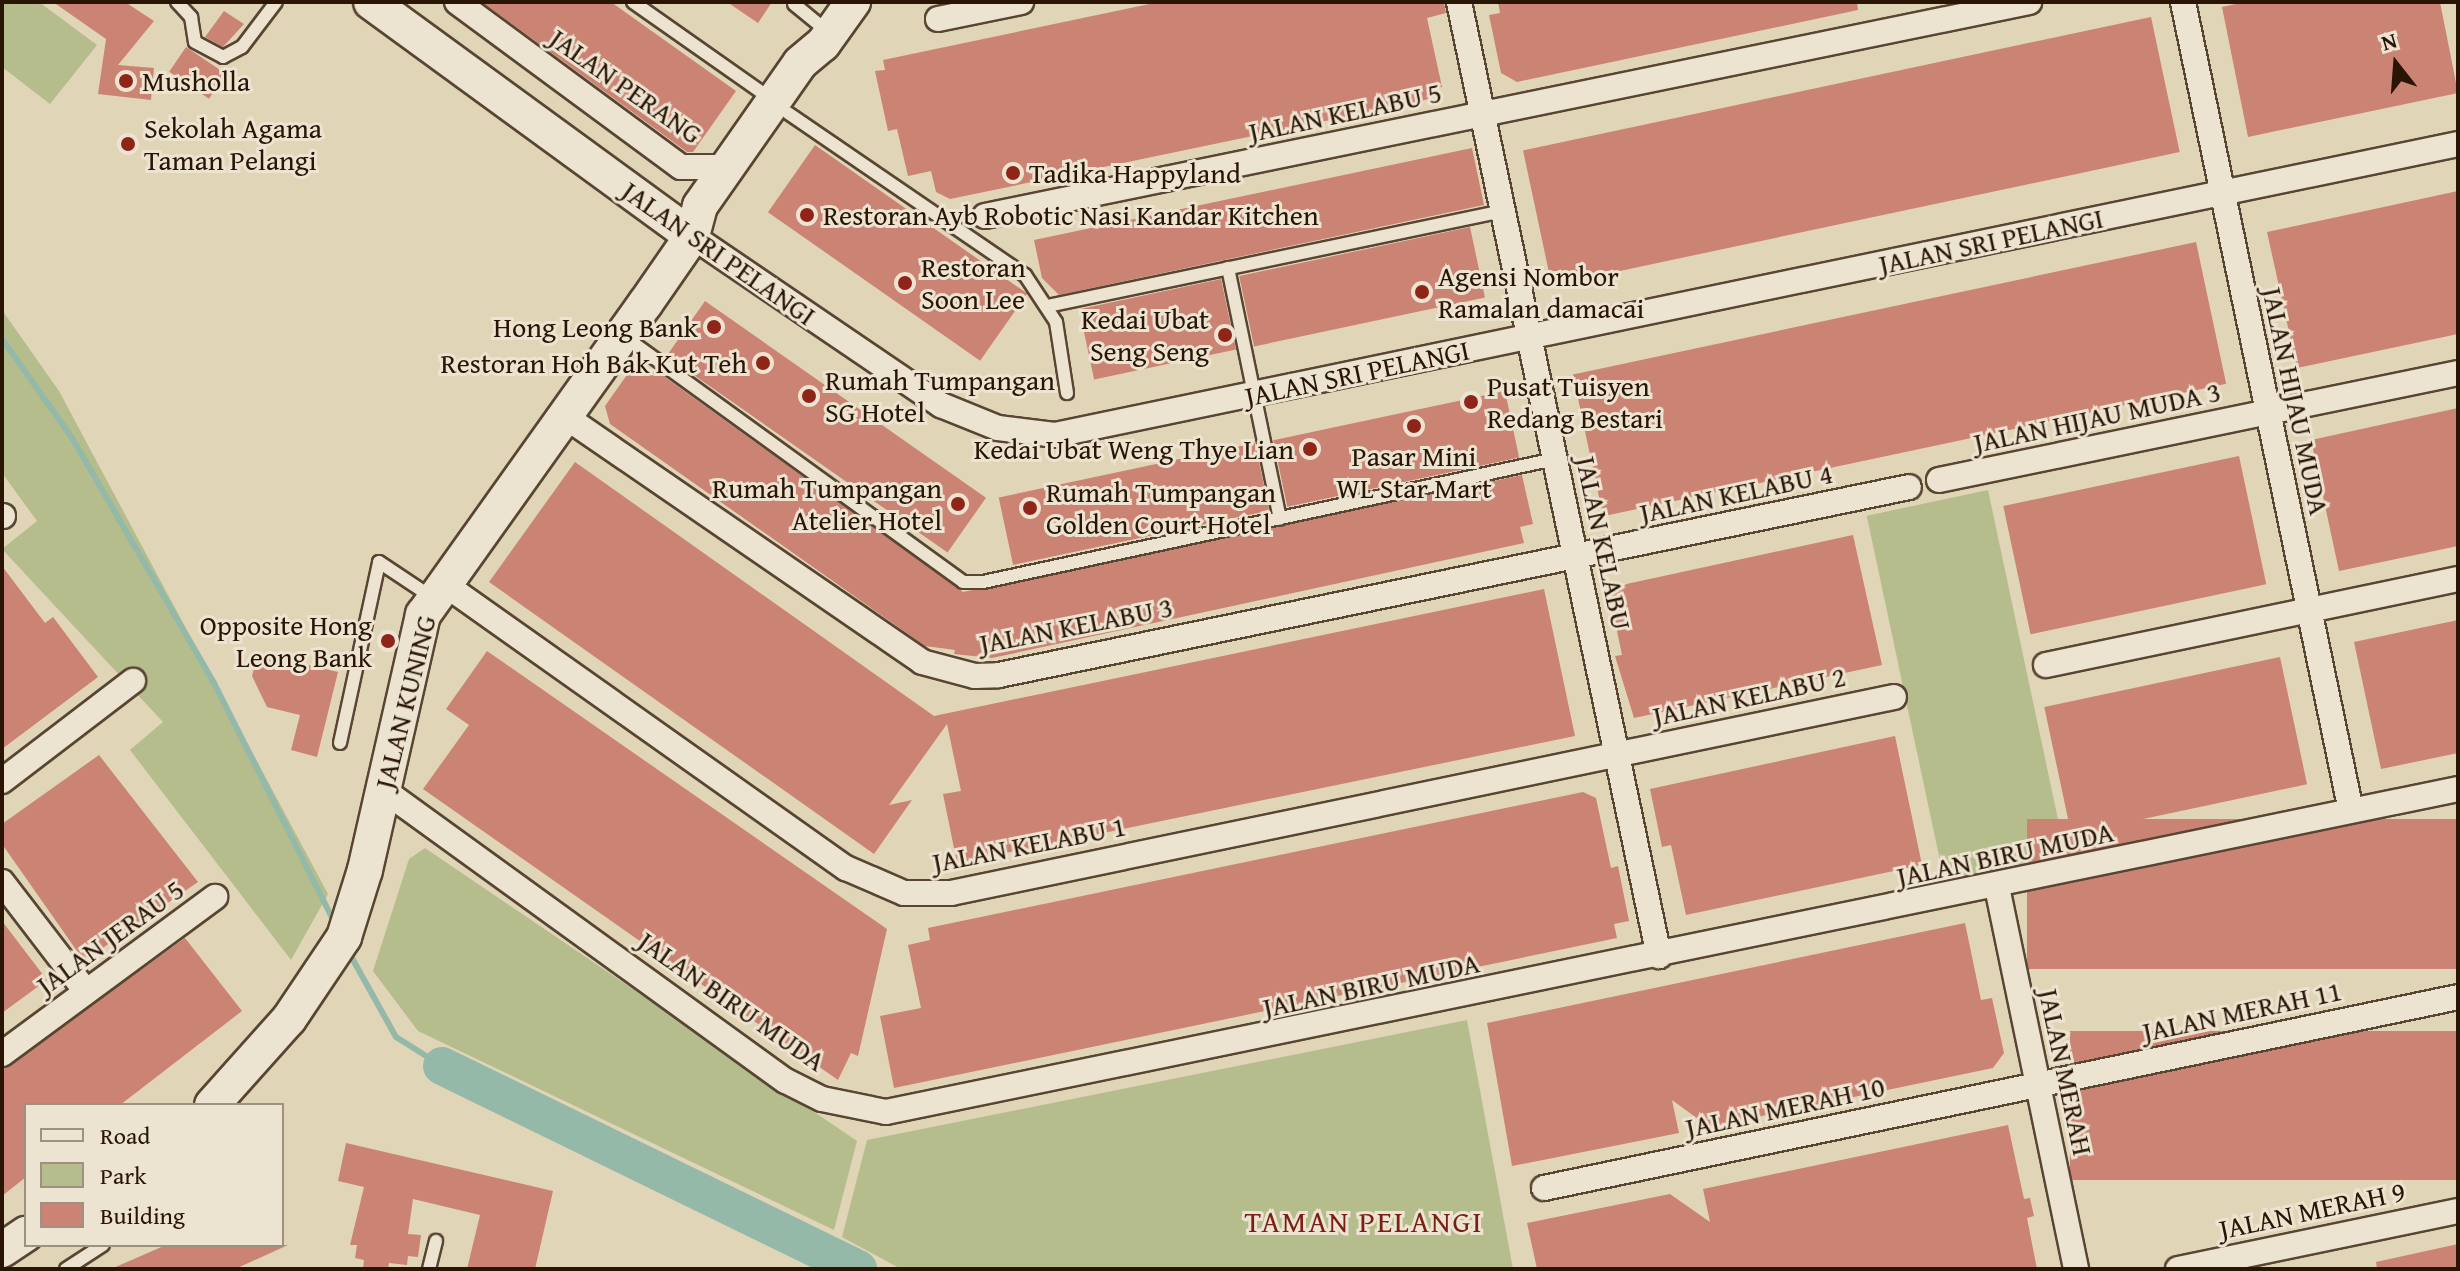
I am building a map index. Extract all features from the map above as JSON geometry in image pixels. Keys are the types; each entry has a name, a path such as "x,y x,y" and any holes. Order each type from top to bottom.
{"street":[{"name":"JALAN PERANG","path":"457,2 681,167 727,167"},
{"name":"JALAN KUNING","path":"692,236 700,206 727,167 815,70 826,39 853,2"},
{"path":"938,19 1021,2"},
{"name":"JALAN KELABU","path":"1459,2 1659,956"},
{"name":"JALAN KELABU 5","path":"985,216 2029,2"},
{"name":"JALAN HIJAU MUDA","path":"2183,2 2351,811"},
{"name":"JALAN SRI PELANGI","path":"380,5 692,236 899,379 941,405 998,428 1055,435 2458,144"},
{"name":"JALAN KUNING","path":"214,1103 289,1019 344,937 417,636 438,590 692,236 717,218 781,107"},
{"name":"JALAN HIJAU MUDA 3","path":"1939,480 2458,373"},
{"name":"JALAN KELABU 3","path":"563,415 922,662 951,673 999,675 1576,557"},
{"name":"JALAN KELABU 4","path":"1576,557 1909,487"},
{"path":"2046,665 2458,579"},
{"name":"JALAN KELABU 1","path":"438,590 846,868 904,893 951,893 1617,755"},
{"path":"2,781 133,681"},
{"name":"JALAN KELABU 2","path":"1617,755 1894,697"},
{"name":"JALAN BIRU MUDA","path":"382,789 786,1081 822,1099 886,1112 1997,887 2458,789"},
{"path":"2,882 85,990"},
{"name":"JALAN MERAH","path":"1997,887 2076,1269"},
{"name":"JALAN JERAU 5","path":"2,1054 215,897"},
{"name":"JALAN MERAH 11","path":"2038,1085 2458,997"},
{"name":"JALAN MERAH 10","path":"1544,1188 2038,1085"},
{"name":"JALAN MERAH 9","path":"2178,1269 2458,1211"},
{"path":"2,1250 24,1235"}],"lane":[{"path":"186,5 195,42 223,57 242,47 276,2"},
{"path":"633,2 1025,275 1048,306 1063,344 1067,393"},
{"path":"793,3 826,39"},
{"path":"1048,306 1501,211"},
{"path":"1228,268 1280,519"},
{"path":"622,335 963,582 1280,519 1555,459"},
{"path":"340,743 379,562 438,590"},
{"path":"429,1269 436,1241"},
{"path":"66,1269 100,1247"}],"green space":[{"path":"2,2 39,2 97,45 50,104 2,67"},
{"path":"2,310 59,391 328,894 291,960 130,750 163,722 2,549 37,521 2,473"},
{"path":"1988,490 2066,858 1945,884 1867,516"},
{"path":"425,848 857,1141 834,1230 418,1031 373,971 409,859"},
{"path":"1467,1020 1513,1269 901,1269 842,1237 867,1140"}],"building":[{"path":"53,2 125,2 154,21 118,65 154,68 151,100 98,94 106,39"},
{"path":"482,2 611,2 736,91 693,152 687,152"},
{"path":"727,2 772,2 758,23"},
{"path":"1159,2 1444,2 1446,13 1427,18 1442,87 1430,89 1432,98 1417,102 950,199 936,192 931,171 908,176 897,129 888,131 875,71 885,70 883,60"},
{"path":"1498,2 1857,2 1858,10 1517,82 1501,73 1489,15 1500,13"},
{"path":"2245,2 2440,2 2458,93 2248,137 2222,7"},
{"path":"224,11 244,24 223,47 205,37"},
{"path":"2151,17 2180,152 1552,285 1523,150"},
{"path":"186,47 226,74 209,99 169,72"},
{"path":"815,145 1027,294 980,361 768,212"},
{"path":"1472,148 1484,205 1059,295 1042,278 1034,240"},
{"path":"2458,191 2458,334 2297,368 2267,232"},
{"path":"1470,227 1485,297 1254,346 1239,276"},
{"path":"2196,242 2226,384 1603,516 1573,374"},
{"path":"1221,279 1236,349 1094,380 1079,309"},
{"path":"705,301 986,498 948,553 667,356"},
{"path":"636,362 652,373 655,370 963,592 1522,475 1533,524 1520,527 1524,543 992,658 954,654 955,650 925,646 610,424 605,406"},
{"path":"1505,391 1519,458 1287,507 1273,440"},
{"path":"2458,408 2458,546 2339,571 2311,440"},
{"path":"1255,443 1269,510 1013,565 999,497"},
{"path":"2239,456 2266,584 2031,634 2003,506"},
{"path":"575,462 934,716 1544,589 1575,736 957,863 943,794 961,791 947,724 889,805 912,800 874,854 489,582"},
{"path":"1853,535 1882,665 1634,718 1615,656 1622,655 1608,588"},
{"path":"2,566 45,623 53,617 98,677 2,749"},
{"path":"2458,620 2458,753 2381,769 2354,642"},
{"path":"487,651 887,929 858,1056 851,1053 838,1080 423,789 469,725 446,709"},
{"path":"258,653 338,672 317,757 291,750 300,715 267,707 252,676"},
{"path":"2280,657 2307,784 2071,834 2044,707"},
{"path":"1895,736 1922,865 1686,915 1671,845 1662,847 1650,789"},
{"path":"99,755 198,882 84,961 2,844 2,824"},
{"path":"1583,792 1596,798 1611,868 1618,866 1629,921 1614,924 1617,938 894,1088 880,1016 921,1008 908,945 930,940 928,928"},
{"path":"2027,819 2458,819 2458,969 2027,969"},
{"path":"2,921 47,980 2,1013"},
{"path":"1965,923 1981,1000 1992,998 2004,1053 1993,1068 1709,1127 1672,1100 1679,1133 1512,1166 1487,1023"},
{"path":"185,938 242,1011 123,1103 24,1103 24,1179 2,1196 2,1070"},
{"path":"2070,1031 2458,1031 2458,1180 2070,1180"},
{"path":"2008,1125 2024,1199 2030,1198 2034,1216 2027,1218 2037,1269 1537,1269 1527,1223 1670,1194 1710,1222 1703,1189"},
{"path":"346,1143 553,1191 535,1269 467,1269 480,1215 413,1199 408,1234 421,1235 418,1257 408,1256 407,1265 389,1263 388,1269 363,1268 364,1260 355,1258 357,1245 350,1245 364,1187 338,1181"},
{"path":"2458,1244 2458,1269 2377,1269 2376,1262"},
{"path":"161,1247 284,1247 235,1269 111,1269"}],"waterway":[{"path":"2,339 72,438 214,683 333,920"},
{"path":"352,958 396,1037 442,1066"},
{"path":"442,1066 858,1269"}],"place":[{"name":"Musholla","path":"126,81"},
{"name":"Sekolah Agama Taman Pelangi","path":"128,144"},
{"name":"Tadika Happyland","path":"1013,173"},
{"name":"Restoran Ayb Robotic Nasi Kandar Kitchen","path":"807,215"},
{"name":"Restoran Soon Lee","path":"905,283"},
{"name":"Agensi Nombor Ramalan damacai","path":"1422,292"},
{"name":"Hong Leong Bank","path":"714,327"},
{"name":"Kedai Ubat Seng Seng","path":"1225,335"},
{"name":"Restoran Hoh Bak Kut Teh","path":"763,363"},
{"name":"Rumah Tumpangan SG Hotel","path":"809,396"},
{"name":"Pusat Tuisyen Redang Bestari","path":"1471,402"},
{"name":"Pasar Mini WL Star Mart","path":"1414,426"},
{"name":"Kedai Ubat Weng Thye Lian","path":"1310,449"},
{"name":"Rumah Tumpangan Atelier Hotel","path":"958,504"},
{"name":"Rumah Tumpangan Golden Court Hotel","path":"1030,508"},
{"name":"Opposite Hong Leong Bank","path":"388,641"}],"district":[{"name":"TAMAN PELANGI","path":"1364,1221"}]}
